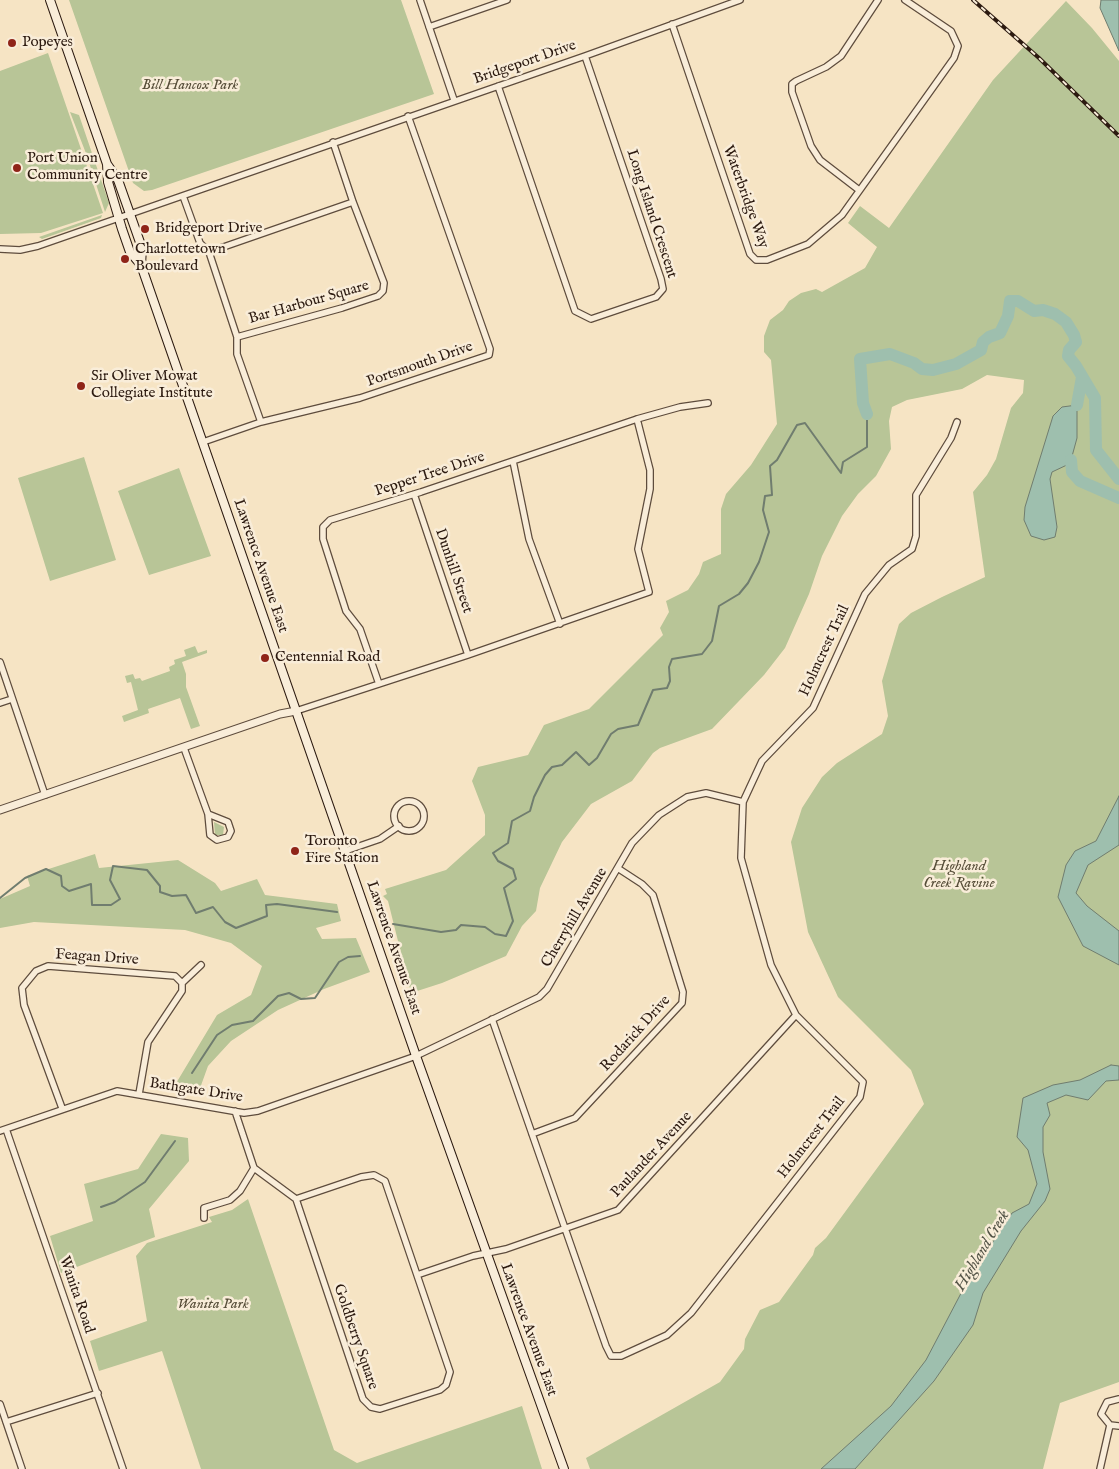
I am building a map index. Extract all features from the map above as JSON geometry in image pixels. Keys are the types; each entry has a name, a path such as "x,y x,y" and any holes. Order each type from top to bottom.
{"main road":[{"name":"Lawrence Avenue East","path":"50,0 107,164 118,180 142,248 141,264 416,1056 564,1469"},
{"name":"Lawrence Avenue East","path":"107,164 108,182 130,252 141,264"}],"street":[{"path":"420,0 454,100"},
{"path":"429,27 507,0"},
{"name":"Bridgeport Drive","path":"119,218 740,0"},
{"path":"859,190 820,160 810,146 792,92 792,84 796,80 826,68 841,56 878,0"},
{"name":"Waterbridge Way","path":"672,24 750,254 756,260 767,260 808,244 842,215 954,58 958,46 951,31 905,0"},
{"name":"Long Island Crescent","path":"498,86 575,311 591,319 656,298 663,289 661,279 585,56"},
{"name":"Portsmouth Drive","path":"203,442 261,422 360,398 489,355 490,349 408,116"},
{"name":"Bar Harbour Square","path":"183,196 200,243 209,252 237,337 378,296 383,291 384,283 353,202 333,142"},
{"path":"209,252 353,202"},
{"path":"0,249 20,250 32,248 119,218"},
{"path":"237,337 237,354 261,422"},
{"name":"Pepper Tree Drive","path":"379,684 360,629 346,611 323,539 323,527 330,520 414,494 636,419 680,406 708,403"},
{"path":"0,810 272,717 296,711 468,655 648,592 638,549 650,489 650,470 636,419"},
{"name":"Holmcrest Trail","path":"492,1019 611,1356 621,1356 667,1335 692,1313 860,1097 863,1082 796,1014 771,965 741,858 743,802 762,761 813,708 865,594 889,565 912,549 916,536 916,495 951,438 957,422"},
{"path":"513,461 529,539 560,624"},
{"name":"Dunhill Street","path":"414,494 468,655"},
{"path":"0,662 45,795"},
{"path":"0,703 12,698"},
{"path":"184,748 208,814 210,835 217,840 228,837 231,831 228,822 208,814"},
{"name":"Cherryhill Avenue","path":"416,1056 539,997 547,989 619,869 632,843 659,815 687,797 706,793 743,802"},
{"path":"407,801 419,806 423,815 421,824 413,830 398,826 394,818 398,806 407,801"},
{"path":"345,851 380,839 398,826"},
{"name":"Rodarick Drive","path":"532,1134 575,1118 682,1004 683,992 653,894 642,884 619,869"},
{"path":"140,1094 148,1042 182,991 182,982 201,965"},
{"name":"Feagan Drive","path":"62,1108 24,1005 22,988 36,971 48,966 71,967 175,976 182,982"},
{"name":"Paulander Avenue","path":"487,1254 618,1210 796,1014"},
{"name":"Bathgate Drive","path":"3,1130 62,1108 117,1091 235,1111 258,1111 416,1056"},
{"path":"235,1111 254,1168 296,1199"},
{"name":"Wanita Road","path":"3,1130 98,1393 123,1469"},
{"path":"204,1218 204,1208 230,1200 240,1191 254,1168"},
{"name":"Goldberry Square","path":"374,1175 385,1181 450,1372 446,1385 440,1390 380,1409 371,1407 363,1399 296,1199 361,1177 374,1175"},
{"path":"417,1275 473,1256 487,1254"},
{"path":"6,1422 98,1393"},
{"path":"1119,1399 1107,1402 1102,1410 1103,1419 1110,1425 1119,1426"},
{"path":"0,1404 22,1469"},
{"path":"1100,1469 1110,1425"}],"green space":[{"name":"Bill Hancox Park","path":"69,0 401,0 434,94 152,190 144,191 133,183"},
{"name":"Highland Creek Ravine","path":"1066,1 1092,28 1119,61 1119,1382 1060,1403 1043,1469 590,1469 586,1458 720,1382 744,1349 745,1339 760,1310 779,1302 813,1255 815,1248 826,1238 924,1104 911,1070 838,997 808,932 791,842 802,808 822,777 837,763 882,734 888,716 882,681 899,624 911,613 985,577 973,492 987,475 996,459 1011,408 1023,393 1024,380 987,375 962,389 907,400 892,407 889,421 891,449 876,476 858,494 842,516 822,556 809,594 785,648 764,675 712,729 660,748 653,753 632,781 591,804 562,842 540,888 536,911 522,926 506,956 442,983 411,993 388,901 383,896 387,894 385,889 446,870 485,835 485,815 472,781 478,767 528,755 544,725 589,709 663,635 660,628 669,612 666,601 688,590 699,574 703,562 721,554 721,509 726,494 751,465 777,424 771,360 764,352 764,336 770,320 783,310 789,301 801,293 816,289 822,292 865,268 877,247 848,223 860,206 889,228 993,80"},
{"path":"48,53 103,213 41,233 0,234 0,71"},
{"path":"70,112 79,115 109,203 105,212 87,156"},
{"path":"102,215 101,218 42,239 39,237"},
{"path":"84,457 116,560 50,581 18,478"},
{"path":"179,468 211,556 149,575 118,491"},
{"path":"195,646 198,653 207,650 207,653 182,662 186,674 186,687 200,726 191,729 180,698 148,709 149,713 124,722 122,716 138,710 131,682 127,683 125,676 133,674 135,679 140,678 142,681 170,671 169,667 175,664 174,660 186,656 184,650"},
{"path":"214,822 224,827 223,835 215,835"},
{"path":"95,854 99,868 178,860 215,883 221,891 257,879 265,895 337,904 341,921 316,928 322,939 356,938 370,972 324,989 278,1010 231,1041 208,1066 199,1091 175,1085 217,1015 251,995 262,966 231,943 185,930 34,922 0,928 0,899 30,886 27,876"},
{"path":"161,1134 188,1138 189,1161 149,1209 155,1237 61,1273 50,1236 93,1221 84,1184 138,1169"},
{"name":"Wanita Park","path":"248,1199 334,1450 357,1463 522,1406 542,1469 201,1469 162,1351 99,1371 90,1341 147,1321 136,1256 147,1243 212,1222 209,1217 232,1210"}],"shaded area":[{"path":"1101,0 1119,0 1119,51 1100,8"},
{"path":"1077,405 1077,438 1071,460 1069,464 1052,472 1050,479 1057,527 1055,537 1044,540 1031,536 1024,520 1025,507 1053,416 1062,407"},
{"path":"1119,796 1119,845 1088,865 1076,893 1087,906 1119,931 1119,965 1083,946 1058,897 1066,865 1075,851 1096,841"},
{"name":"Highland Creek","path":"1111,1065 1119,1066 1119,1080 1106,1081 1088,1100 1066,1095 1047,1103 1050,1115 1043,1127 1043,1152 1050,1189 1045,1201 1021,1231 983,1293 973,1325 934,1381 855,1469 821,1469 891,1406 926,1360 969,1278 1012,1213 1029,1204 1037,1184 1028,1150 1017,1137 1023,1098 1053,1085 1080,1080"}],"waterway":[{"path":"867,414 863,403 860,359 890,354 914,363 922,369 933,370 956,364 981,350 983,342 989,337 1000,333 1008,316 1010,301 1018,301 1034,311 1043,310 1055,314 1066,322 1074,335 1076,342 1069,350 1068,356 1095,398 1096,450 1119,479"},
{"path":"1077,405 1082,377"},
{"path":"393,924 441,932 456,930 461,925 485,927 495,934 506,936 513,921 504,888 516,879 513,869 498,861 493,853 508,843 512,821 530,811 534,797 545,775 552,767 562,765 576,752 589,765 597,758 611,734 618,729 638,725 653,690 667,688 670,681 669,667 672,659 702,654 712,641 719,606 739,594 748,583 759,562 769,532 763,510 765,496 772,495 770,466 777,460 797,425 805,423 841,473 843,462 867,447 867,414"},
{"path":"1071,460 1072,472 1080,481 1119,498"},
{"path":"0,898 25,878 46,869 61,876 62,886 69,891 91,884 92,905 111,905 120,899 110,880 113,866 147,870 160,886 160,892 172,896 186,895 196,913 213,907 225,922 236,928 267,916 266,905 277,904 337,912"},
{"path":"192,1073 217,1035 232,1025 253,1021 278,996 289,993 301,999 315,998 339,962 348,957 360,956"},
{"path":"101,1207 115,1202 145,1182 175,1141"}],"railway":[{"path":"973,0 1039,58 1119,136"}],"place":[{"name":"Popeyes","path":"12,43"},
{"name":"Port Union Community Centre","path":"17,168"},
{"name":"Bridgeport Drive","path":"145,229"},
{"name":"Charlottetown Boulevard","path":"125,259"},
{"name":"Sir Oliver Mowat Collegiate Institute","path":"81,386"},
{"name":"Centennial Road","path":"265,658"},
{"name":"Toronto Fire Station","path":"295,851"}]}
